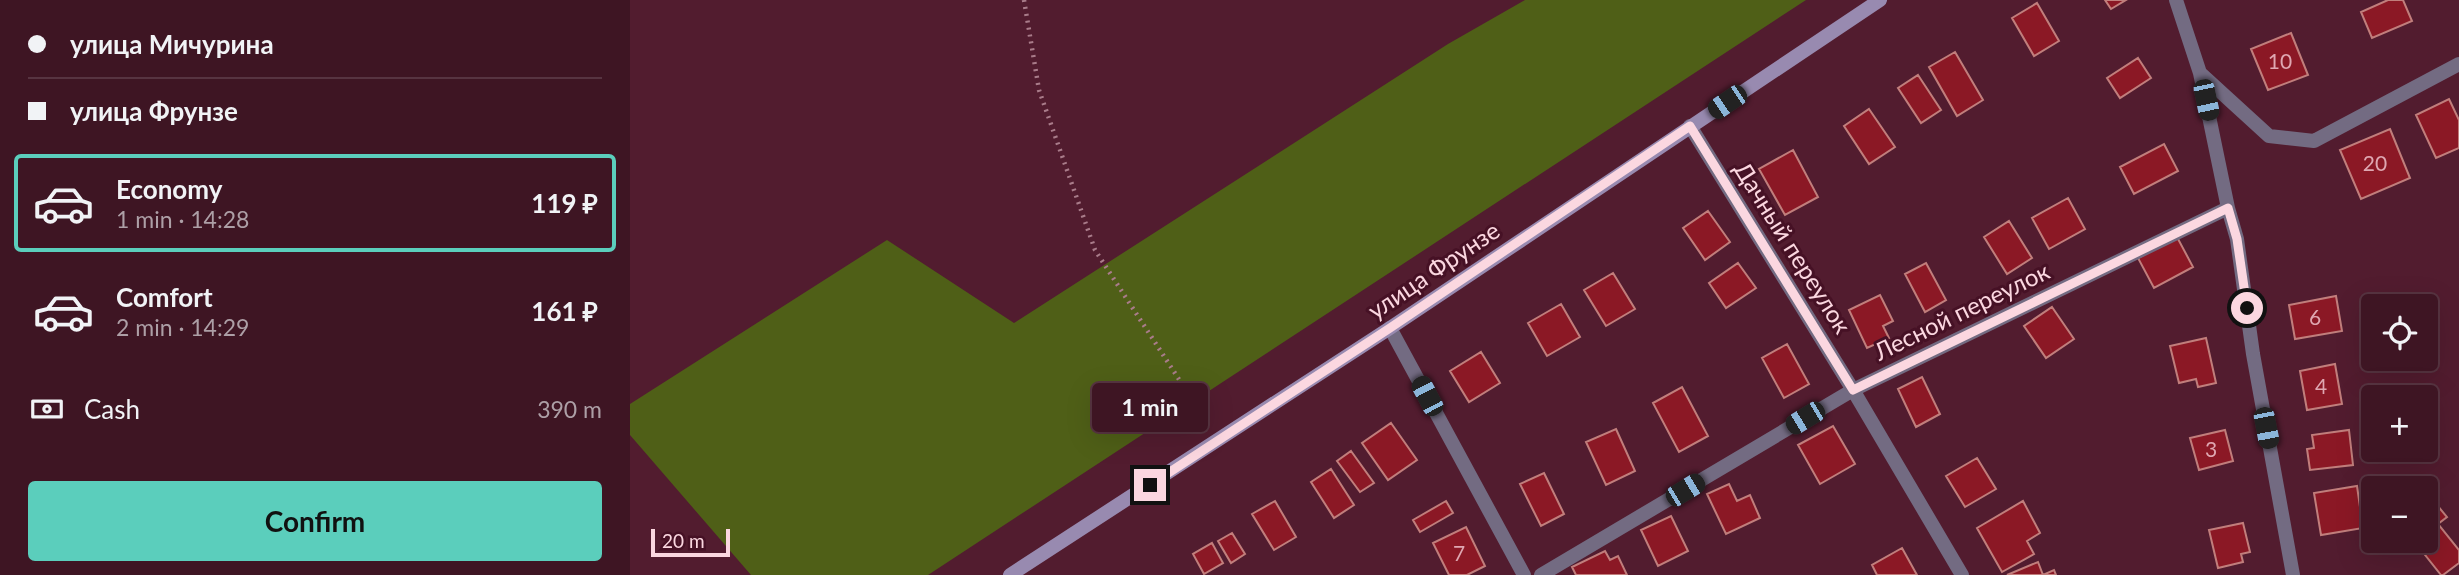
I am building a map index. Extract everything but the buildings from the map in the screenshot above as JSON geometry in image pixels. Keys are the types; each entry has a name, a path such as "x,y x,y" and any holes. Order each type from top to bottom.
{"street":[{"name":"улица Фрунзе","path":"1010,575 1390,328 1880,0"},
{"path":"2176,0 2200,73 2237,239 2253,354 2293,575"},
{"path":"2200,73 2269,136 2314,141 2459,64"},
{"name":"Дачный переулок","path":"1690,126 1853,390 1962,575"},
{"name":"Лесной переулок","path":"1541,575 1853,390 2228,208"},
{"path":"1390,328 1524,575"}],"path":[{"path":"1024,0 1039,90 1096,250 1219,440"}],"green space":[{"path":"1525,0 1806,0 928,575 751,575 630,435 630,404 887,240 1014,323 1448,44"}],"route":[{"path":"1150,485 1390,328 1690,126 1853,390 2228,208 2237,239 2247,308"}]}
